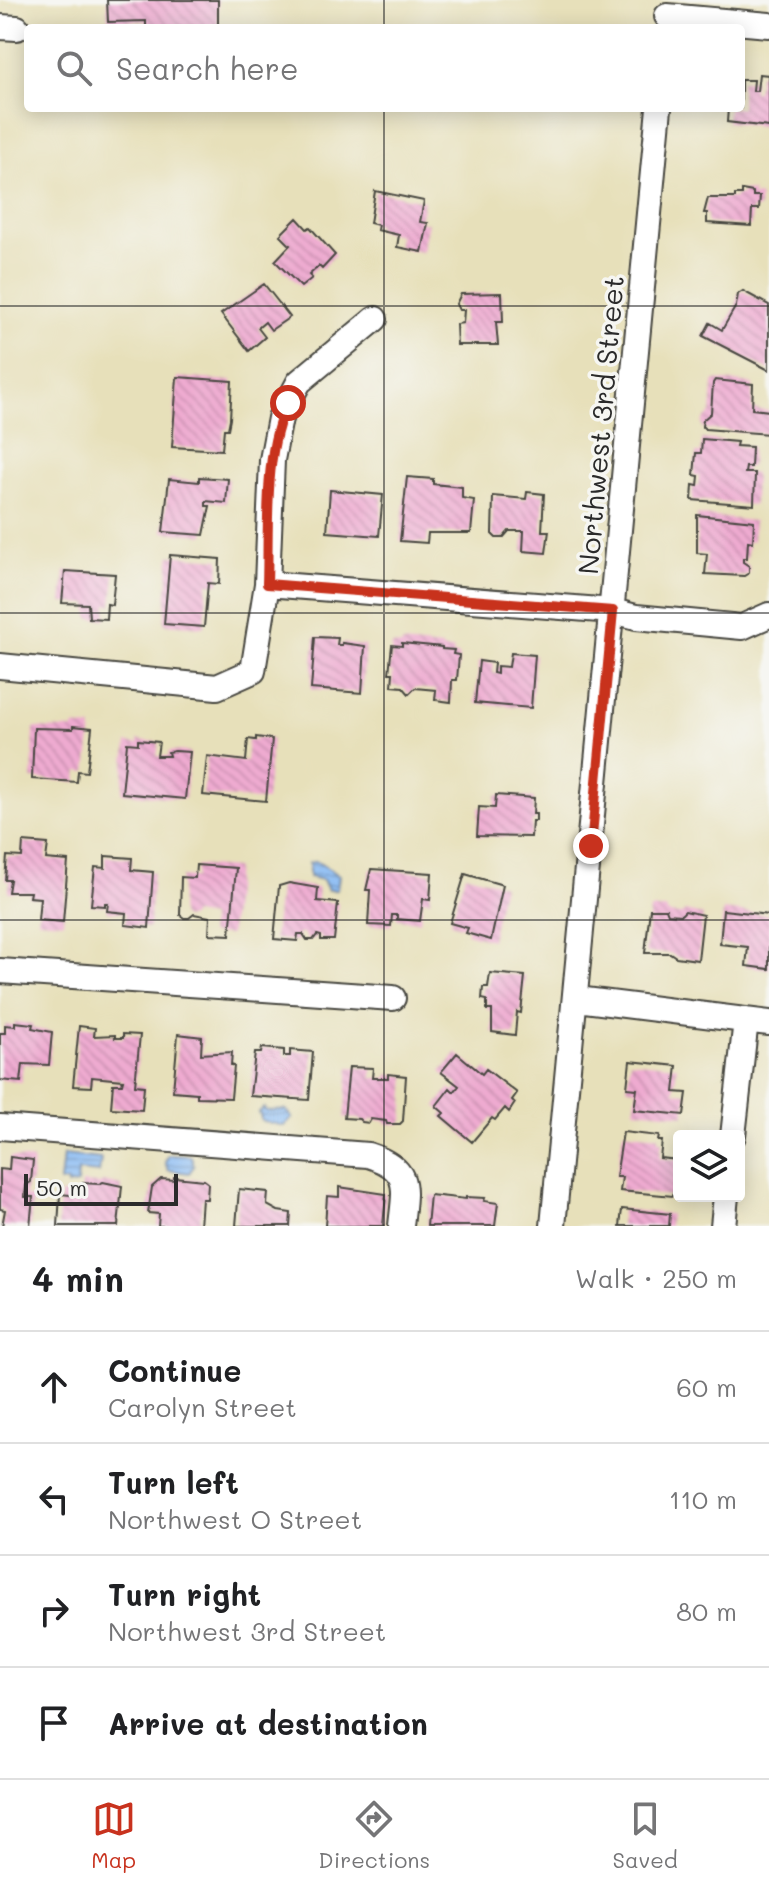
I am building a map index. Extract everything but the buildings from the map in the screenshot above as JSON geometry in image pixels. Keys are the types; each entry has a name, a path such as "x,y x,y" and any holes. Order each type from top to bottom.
{"street":[{"path":"668,15 769,25"},
{"name":"Northwest 3rd Street","path":"553,1226 577,999 659,112"},
{"path":"0,666 217,687 253,671 267,584 272,460 280,418 299,382 375,319"},
{"path":"267,584 613,611 636,617 742,627 769,615"},
{"path":"0,971 393,998"},
{"path":"577,999 757,1022 734,1130"},
{"path":"0,1127 368,1155 387,1161 399,1172 404,1187 401,1226"},
{"path":"723,1226 725,1202"}],"water":[{"path":"316,861 339,875 337,890 328,890 323,880 309,877 309,863"},
{"path":"264,1108 266,1111 286,1110 292,1118 284,1126 262,1121 259,1112"},
{"path":"63,1155 101,1159 99,1173 78,1171 77,1184 67,1186 67,1183 60,1182"},
{"path":"169,1155 191,1156 194,1166 189,1173 168,1170 165,1162"}],"route":[{"path":"288,403 280,418 272,460 267,584 613,611 591,846"}]}
